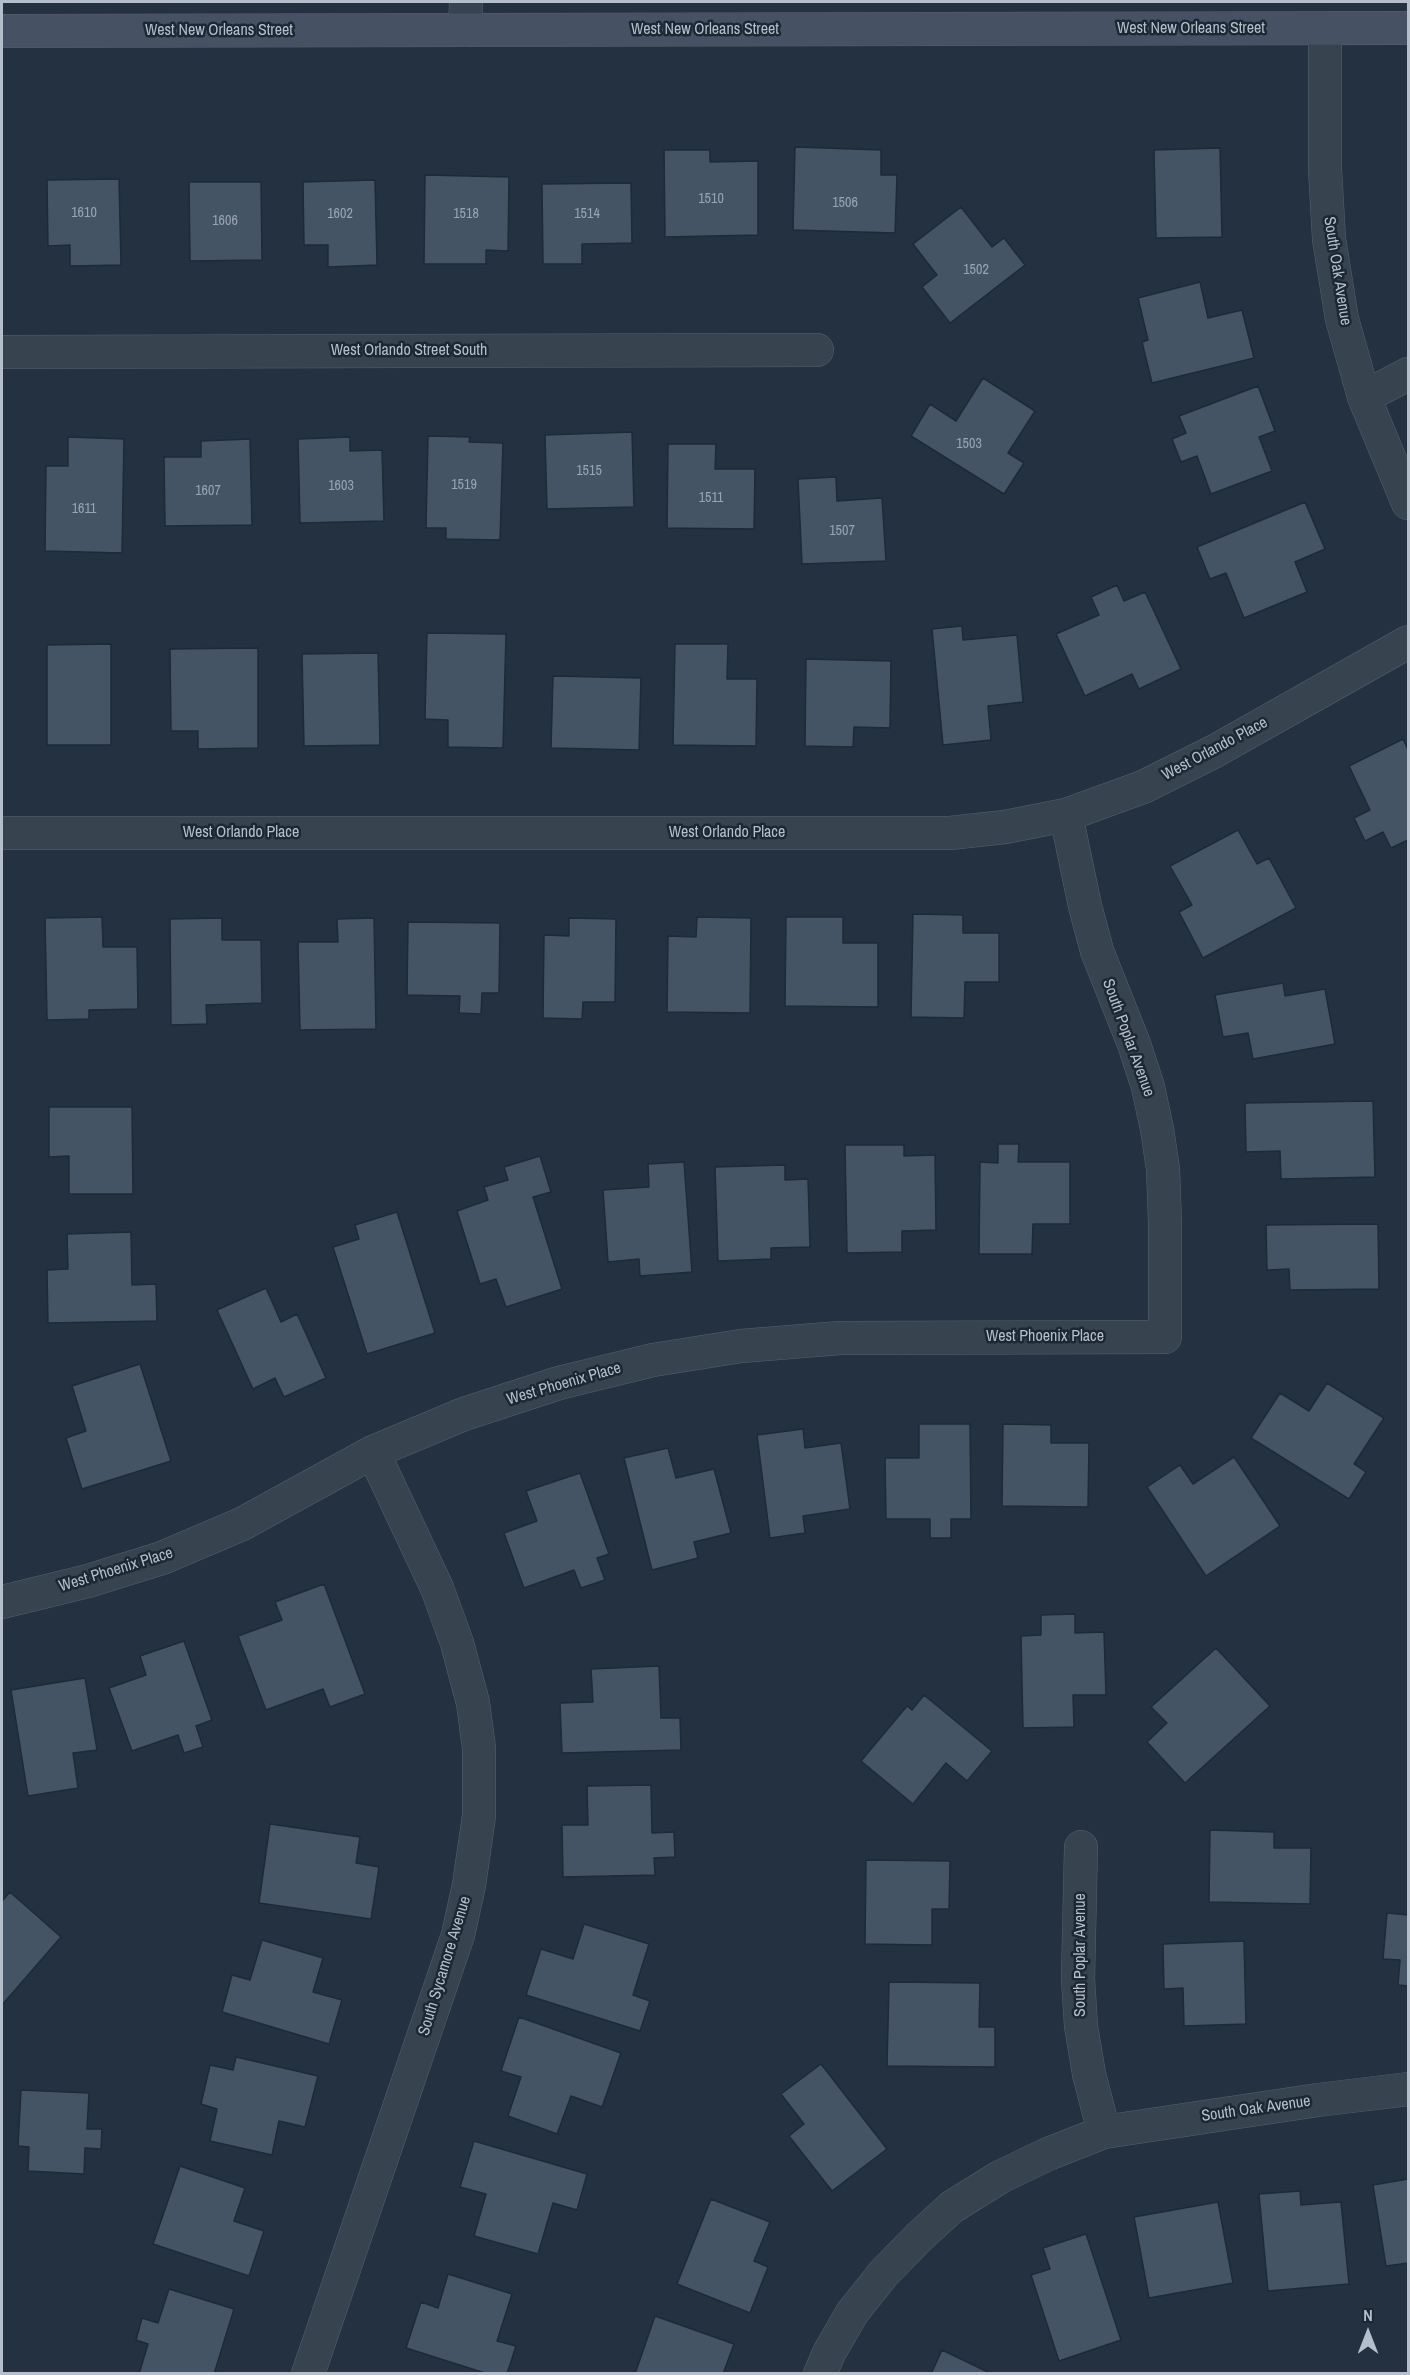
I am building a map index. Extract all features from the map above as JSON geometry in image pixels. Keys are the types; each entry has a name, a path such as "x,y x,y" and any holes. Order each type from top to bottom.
{"main road":[{"name":"West New Orleans Street","path":"2,31 466,16 1408,28"}],"street":[{"name":"South Oak Avenue","path":"1325,28 1325,168 1329,238 1342,319 1364,397 1408,503"},
{"name":"West Orlando Street South","path":"2,352 817,350"},
{"path":"1364,397 1408,374"},
{"name":"West Orlando Place","path":"2,833 950,833 1005,827 1065,815 1143,787 1215,751 1408,642"},
{"name":"South Poplar Avenue","path":"1065,815 1097,951 1134,1044 1158,1129 1165,1212 1165,1337"},
{"name":"West Phoenix Place","path":"2,1600 88,1581 162,1558 242,1524 374,1452 464,1414 559,1383 653,1360 741,1346 840,1338 1165,1337"},
{"name":"South Sycamore Avenue","path":"309,2373 458,1935 470,1885 479,1816 479,1748 472,1703 457,1643 437,1588 374,1452"},
{"name":"South Poplar Avenue","path":"1081,1847 1078,1978 1081,2026 1089,2074 1104,2132"},
{"name":"South Oak Avenue","path":"820,2373 852,2313 883,2274 919,2237 952,2208 1000,2177 1104,2132 1408,2089"}],"building":[{"path":"795,147 881,150 881,175 897,175 895,233 793,230"},
{"path":"1220,148 1222,237 1156,238 1154,150"},
{"path":"664,150 710,150 710,162 758,161 758,235 665,237"},
{"path":"425,175 509,177 508,251 486,250 486,264 424,264"},
{"path":"119,179 121,265 70,266 70,245 48,246 47,180"},
{"path":"375,180 377,265 328,267 328,245 304,245 303,182"},
{"path":"189,182 261,182 262,260 190,261"},
{"path":"631,183 632,243 582,244 582,264 543,264 542,184"},
{"path":"961,207 992,247 1004,238 1025,265 950,323 922,287 937,275 913,244"},
{"path":"1200,282 1208,318 1242,310 1254,358 1152,383 1142,342 1148,340 1138,298"},
{"path":"983,378 1035,411 1008,453 1024,463 1004,494 911,436 930,404 956,421"},
{"path":"1258,386 1275,431 1259,437 1272,471 1211,494 1197,456 1181,462 1172,439 1186,433 1179,416"},
{"path":"632,432 634,507 547,509 545,435"},
{"path":"428,436 470,437 469,442 503,443 500,540 446,539 446,528 426,528"},
{"path":"68,437 124,439 122,553 45,551 46,466 68,466"},
{"path":"350,437 350,451 382,450 384,521 300,523 298,439"},
{"path":"250,439 252,525 165,526 164,457 201,457 201,441"},
{"path":"668,444 716,444 715,469 755,469 754,529 667,528"},
{"path":"836,477 837,501 882,498 886,561 802,564 798,479"},
{"path":"1305,502 1325,549 1295,562 1307,592 1244,618 1226,573 1210,579 1197,547"},
{"path":"1117,585 1124,601 1145,592 1181,669 1139,689 1132,674 1085,696 1056,634 1099,615 1091,597"},
{"path":"962,626 963,640 1017,635 1023,702 988,706 991,740 943,745 932,629"},
{"path":"427,633 506,634 503,748 448,747 448,720 425,719"},
{"path":"111,644 111,745 47,745 47,645"},
{"path":"675,644 728,644 727,679 757,679 756,746 673,745"},
{"path":"258,648 258,748 198,749 198,731 171,731 170,649"},
{"path":"378,653 380,745 304,746 302,654"},
{"path":"806,659 891,661 890,728 854,727 853,747 805,746"},
{"path":"553,676 641,678 639,750 551,748"},
{"path":"1403,739 1408,750 1408,840 1391,848 1383,832 1365,841 1354,818 1370,810 1349,766"},
{"path":"1238,830 1257,864 1269,858 1296,908 1203,958 1179,912 1192,905 1170,866"},
{"path":"913,914 963,915 963,933 999,933 999,982 965,982 964,1018 911,1017"},
{"path":"102,917 103,947 137,947 138,1009 89,1010 89,1019 47,1020 45,918"},
{"path":"697,917 751,918 750,1013 667,1012 668,936 696,937"},
{"path":"786,917 843,917 843,943 878,943 878,1007 785,1006"},
{"path":"222,918 222,940 261,940 262,1003 206,1005 207,1024 171,1025 170,919"},
{"path":"374,918 376,1029 300,1030 298,942 338,942 337,919"},
{"path":"569,918 616,919 615,1002 583,1002 582,1019 543,1018 544,935 569,936"},
{"path":"408,922 500,923 499,993 482,993 481,1014 459,1013 460,996 407,995"},
{"path":"1283,983 1285,996 1325,989 1335,1044 1253,1059 1248,1033 1223,1037 1215,995"},
{"path":"1373,1101 1375,1177 1281,1179 1280,1151 1246,1152 1245,1103"},
{"path":"49,1107 132,1107 133,1194 69,1194 69,1156 49,1157"},
{"path":"998,1144 1019,1144 1018,1162 1070,1162 1070,1224 1033,1224 1032,1254 979,1254 980,1162 998,1163"},
{"path":"845,1145 904,1145 904,1156 935,1155 936,1230 902,1231 902,1252 847,1253"},
{"path":"540,1156 551,1192 533,1197 562,1289 506,1307 496,1279 480,1284 457,1211 488,1200 484,1187 508,1180 504,1167"},
{"path":"684,1162 692,1272 640,1276 639,1259 608,1262 603,1190 649,1187 648,1164"},
{"path":"785,1165 785,1180 808,1179 810,1247 771,1248 771,1259 718,1261 715,1167"},
{"path":"397,1212 435,1333 367,1354 333,1247 359,1239 355,1225"},
{"path":"1378,1224 1379,1289 1290,1290 1289,1269 1267,1270 1266,1225"},
{"path":"131,1232 132,1285 156,1284 157,1321 48,1323 47,1270 68,1269 67,1234"},
{"path":"266,1288 281,1322 297,1314 326,1378 284,1397 275,1378 253,1389 217,1310"},
{"path":"140,1364 171,1461 82,1489 66,1438 86,1431 72,1386"},
{"path":"1327,1383 1384,1418 1354,1464 1366,1472 1349,1499 1251,1438 1280,1393 1309,1411"},
{"path":"919,1424 970,1424 971,1519 951,1519 951,1538 930,1538 930,1519 886,1519 885,1458 919,1458"},
{"path":"1003,1424 1051,1425 1051,1443 1089,1443 1088,1507 1002,1506"},
{"path":"803,1429 805,1448 841,1443 850,1509 803,1516 805,1533 770,1538 757,1435"},
{"path":"668,1448 676,1478 714,1469 731,1533 694,1542 698,1558 652,1570 624,1458"},
{"path":"1234,1457 1280,1526 1206,1576 1147,1487 1180,1465 1193,1484"},
{"path":"580,1473 609,1554 597,1558 605,1580 581,1588 574,1570 524,1588 504,1533 537,1521 526,1491"},
{"path":"324,1584 365,1694 330,1707 323,1689 266,1710 238,1636 282,1620 275,1602"},
{"path":"1075,1614 1075,1633 1104,1632 1106,1695 1073,1695 1074,1727 1023,1728 1021,1636 1041,1635 1041,1615"},
{"path":"184,1641 212,1720 196,1726 203,1747 184,1753 178,1735 132,1751 109,1688 146,1675 140,1656"},
{"path":"1216,1648 1270,1706 1185,1783 1147,1742 1167,1723 1151,1707"},
{"path":"659,1666 661,1718 680,1718 681,1750 562,1753 560,1703 593,1702 591,1669"},
{"path":"85,1678 97,1750 73,1753 78,1788 28,1796 11,1690"},
{"path":"924,1695 992,1751 967,1781 946,1763 913,1804 861,1761 907,1706 912,1710"},
{"path":"651,1785 652,1833 674,1832 675,1857 654,1858 655,1875 563,1877 562,1825 588,1825 587,1786"},
{"path":"270,1824 360,1837 356,1863 379,1867 371,1919 259,1903"},
{"path":"1210,1830 1274,1832 1274,1848 1311,1848 1310,1904 1209,1902"},
{"path":"866,1860 950,1861 949,1909 932,1909 932,1945 865,1944"},
{"path":"10,1892 61,1937 2,2005 2,1901"},
{"path":"1387,1913 1408,1915 1408,1986 1398,1985 1400,1960 1383,1959"},
{"path":"584,1924 649,1944 633,1995 650,2001 640,2031 526,1995 541,1949 573,1959"},
{"path":"262,1940 323,1958 313,1992 342,2000 329,2044 222,2012 232,1975 250,1980"},
{"path":"1244,1941 1246,2024 1184,2026 1183,1988 1164,1989 1163,1944"},
{"path":"889,1982 980,1983 979,2027 995,2027 995,2067 887,2066"},
{"path":"519,2017 621,2053 602,2107 571,2096 557,2134 508,2116 521,2077 501,2071"},
{"path":"236,2057 318,2076 305,2127 279,2121 272,2155 210,2141 217,2109 201,2104 210,2065 233,2070"},
{"path":"821,2064 887,2149 832,2191 789,2136 804,2124 781,2094"},
{"path":"21,2090 89,2093 87,2129 102,2129 101,2149 85,2148 84,2174 28,2171 29,2147 18,2146"},
{"path":"474,2141 587,2174 577,2210 553,2203 538,2254 474,2236 486,2194 460,2187"},
{"path":"180,2166 245,2188 234,2221 264,2231 249,2276 153,2244"},
{"path":"1408,2179 1408,2263 1386,2266 1373,2185"},
{"path":"1300,2191 1301,2205 1341,2202 1349,2284 1268,2291 1259,2194"},
{"path":"711,2199 770,2222 754,2261 768,2267 750,2313 677,2284"},
{"path":"1218,2202 1233,2283 1149,2298 1134,2217"},
{"path":"1086,2234 1121,2340 1059,2361 1031,2275 1050,2269 1043,2248"},
{"path":"448,2274 512,2294 497,2341 516,2346 507,2374 488,2374 406,2348 421,2302 438,2308"},
{"path":"169,2289 234,2309 214,2374 139,2374 148,2344 136,2340 142,2318 158,2323"},
{"path":"655,2316 734,2344 723,2374 635,2374"},
{"path":"942,2350 992,2374 931,2374"}]}
